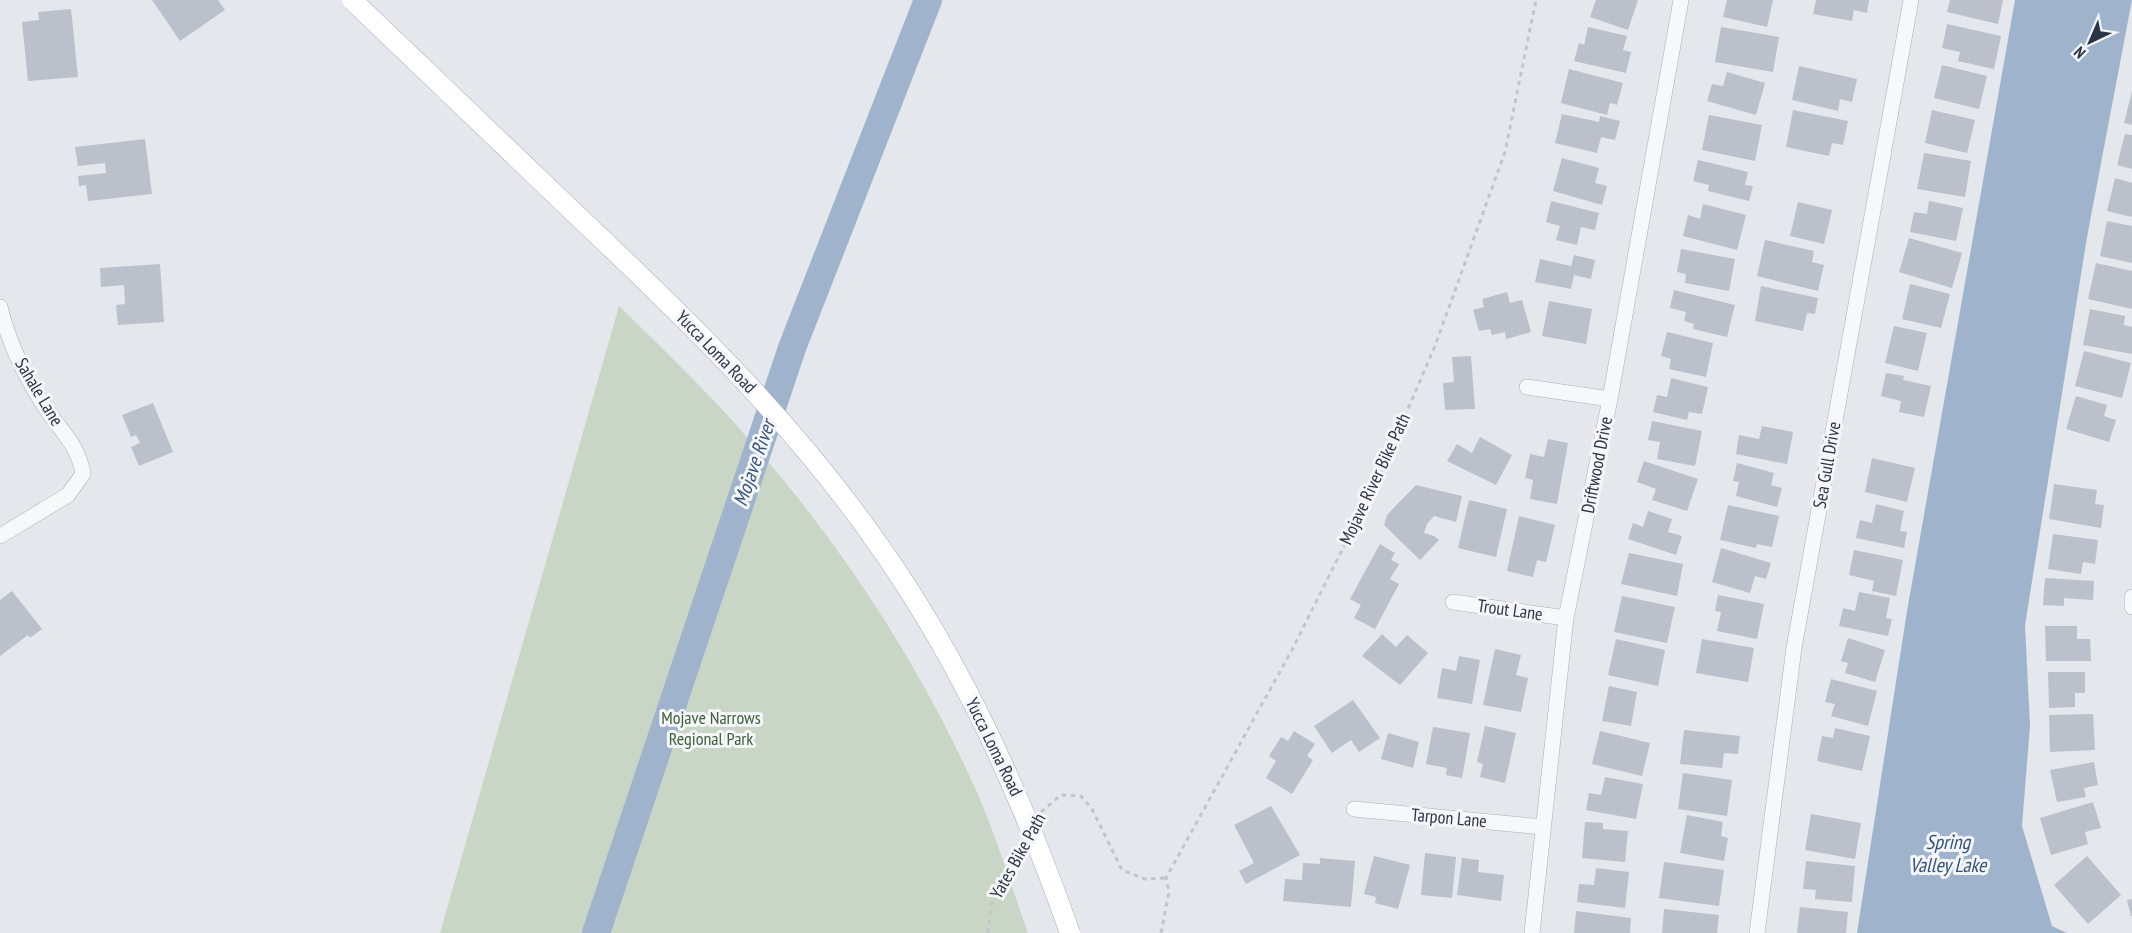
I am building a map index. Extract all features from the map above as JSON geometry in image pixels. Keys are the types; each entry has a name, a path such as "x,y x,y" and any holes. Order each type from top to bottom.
{"main road":[{"name":"Yucca Loma Road","path":"352,0 690,324 791,431 844,498 882,548 909,592 956,670 994,743 1022,805 1070,933"}],"street":[{"name":"Driftwood Drive","path":"1532,933 1566,618 1610,399 1681,0"},
{"name":"Sea Gull Drive","path":"1756,933 1794,648 1911,0"},
{"name":"Sahale Lane","path":"0,307 20,362 45,408 81,456 83,474 68,495 0,536"},
{"path":"1527,387 1610,399"},
{"path":"2132,597 2132,607"},
{"name":"Trout Lane","path":"1454,602 1566,618"},
{"name":"Tarpon Lane","path":"1354,809 1543,827"}],"path":[{"name":"Mojave River Bike Path","path":"1161,933 1169,892 1166,878 1293,648 1381,472 1435,346 1505,152 1536,0"},
{"name":"Yates Bike Path","path":"1040,813 1048,803 1060,795 1081,796 1092,808 1122,870 1145,879 1166,878"},
{"name":"Yates Bike Path","path":"988,933 992,899 1024,841"}],"green space":[{"name":"Mojave Narrows Regional Park","path":"619,306 752,443 817,523 876,607 929,696 975,788 997,842 1028,933 440,933"}],"water":[{"name":"Spring Valley Lake","path":"2015,0 2132,0 2087,237 2025,625 2030,726 2022,826 2052,926 2067,933 1857,933 1907,611"}],"building":[{"path":"152,0 218,0 225,10 180,41"},
{"path":"1596,0 1638,0 1628,30 1590,17"},
{"path":"1727,0 1773,0 1767,27 1723,17"},
{"path":"1816,0 1869,0 1867,13 1854,10 1852,21 1813,14"},
{"path":"1950,0 2003,0 1998,24 1947,12"},
{"path":"71,9 78,77 28,81 22,22 39,20 38,12"},
{"path":"1947,24 2001,36 1994,69 1958,61 1960,52 1942,48"},
{"path":"1588,27 1627,36 1623,50 1631,52 1626,73 1574,61 1579,43 1584,45"},
{"path":"1721,27 1779,37 1773,72 1715,62"},
{"path":"1942,65 1987,76 1979,109 1934,98"},
{"path":"1799,66 1857,79 1852,102 1840,99 1838,111 1792,100"},
{"path":"1569,69 1623,83 1617,105 1610,103 1607,115 1561,103"},
{"path":"1727,72 1765,83 1756,115 1707,101 1712,84 1723,86"},
{"path":"2132,91 2132,125 2124,123"},
{"path":"1793,110 1848,121 1843,145 1832,143 1829,156 1786,147"},
{"path":"1932,110 1975,120 1967,153 1925,143"},
{"path":"1562,114 1599,122 1600,116 1620,121 1615,140 1601,137 1597,153 1555,143"},
{"path":"1709,115 1762,125 1755,161 1702,150"},
{"path":"2125,134 2132,135 2132,169 2117,165"},
{"path":"145,139 152,194 88,201 86,185 79,186 78,176 106,173 105,163 78,166 75,147"},
{"path":"1924,153 1971,161 1965,197 1917,189"},
{"path":"1562,158 1599,168 1595,183 1607,186 1602,205 1553,191"},
{"path":"1698,160 1748,172 1745,185 1753,186 1749,201 1708,191 1709,185 1693,181"},
{"path":"2115,178 2132,183 2132,217 2107,211"},
{"path":"1551,201 1599,213 1595,230 1581,227 1577,245 1556,240 1560,226 1546,222"},
{"path":"1929,201 1963,208 1956,241 1910,232 1914,212 1927,214"},
{"path":"1798,202 1832,210 1824,244 1790,236"},
{"path":"1703,204 1746,215 1737,250 1683,236 1688,215 1700,219"},
{"path":"2107,221 2132,226 2132,263 2100,256"},
{"path":"1909,238 1962,253 1952,288 1899,272"},
{"path":"1765,240 1814,251 1812,262 1824,265 1818,291 1757,276"},
{"path":"1681,249 1735,259 1729,291 1685,283 1686,274 1677,272"},
{"path":"1574,255 1595,260 1591,279 1574,275 1571,289 1535,282 1540,259 1571,266"},
{"path":"2096,263 2132,271 2132,309 2088,299"},
{"path":"160,264 164,322 118,325 116,305 125,304 124,285 101,287 100,268"},
{"path":"1910,284 1950,294 1941,328 1902,319"},
{"path":"1761,286 1818,298 1815,314 1807,313 1803,331 1755,321"},
{"path":"1674,290 1735,305 1727,337 1693,329 1694,324 1684,321 1686,312 1670,308"},
{"path":"1507,292 1510,303 1522,300 1531,332 1506,339 1505,332 1492,335 1490,329 1479,331 1473,310 1484,307 1482,299"},
{"path":"1549,301 1592,309 1586,344 1542,336"},
{"path":"2090,309 2125,316 2124,325 2132,327 2132,354 2083,345"},
{"path":"1894,326 1927,333 1918,371 1885,363"},
{"path":"1667,332 1713,343 1706,377 1669,369 1671,359 1661,356"},
{"path":"2084,351 2131,363 2122,398 2075,386"},
{"path":"1471,356 1475,409 1445,410 1443,383 1454,382 1452,357"},
{"path":"1886,373 1904,376 1903,380 1931,386 1924,417 1899,412 1901,401 1881,396"},
{"path":"1671,378 1708,387 1702,414 1689,412 1687,420 1653,412 1657,395 1667,397"},
{"path":"2076,396 2107,405 2104,416 2116,420 2109,442 2066,429"},
{"path":"153,403 173,452 139,466 131,447 140,443 136,435 131,437 122,415"},
{"path":"1652,421 1702,431 1695,466 1657,459 1660,442 1648,440"},
{"path":"1762,426 1793,432 1787,464 1736,454 1739,435 1759,439"},
{"path":"1480,437 1512,455 1496,485 1447,461 1457,444 1472,453"},
{"path":"1548,439 1568,443 1557,504 1530,499 1533,480 1525,478 1530,454 1544,457"},
{"path":"1872,458 1915,468 1907,502 1865,492"},
{"path":"1644,461 1698,479 1687,511 1652,500 1656,489 1637,482"},
{"path":"1737,463 1774,473 1771,485 1782,488 1777,507 1736,496 1739,482 1733,481"},
{"path":"2054,484 2097,490 2095,504 2104,505 2101,528 2049,519"},
{"path":"1416,485 1462,496 1456,522 1434,516 1427,524 1424,533 1439,540 1420,560 1384,525 1387,515"},
{"path":"1469,500 1507,509 1496,557 1458,548"},
{"path":"1876,504 1904,511 1900,531 1907,532 1904,548 1856,538 1860,520 1872,523"},
{"path":"1728,505 1779,516 1772,547 1757,544 1756,548 1720,540"},
{"path":"1648,511 1672,519 1668,532 1682,536 1676,555 1628,539 1633,523 1643,527"},
{"path":"1519,516 1555,525 1546,562 1537,560 1533,577 1507,571"},
{"path":"2053,534 2098,540 2095,564 2083,562 2081,574 2048,569"},
{"path":"1380,544 1395,553 1391,560 1399,564 1390,579 1399,584 1375,629 1354,618 1361,605 1350,599"},
{"path":"1721,548 1771,563 1766,579 1755,576 1750,593 1712,582"},
{"path":"1854,550 1903,560 1896,596 1872,591 1874,581 1849,575"},
{"path":"1629,553 1683,564 1677,596 1621,584"},
{"path":"2045,578 2094,581 2093,600 2064,598 2064,606 2043,605"},
{"path":"12,591 42,629 30,638 28,635 0,656 0,600"},
{"path":"1859,592 1890,598 1886,618 1892,619 1888,636 1839,626 1843,608 1855,611"},
{"path":"1718,595 1764,604 1757,639 1717,631 1721,612 1715,611"},
{"path":"1622,596 1675,607 1667,643 1614,632"},
{"path":"2045,626 2077,626 2077,639 2090,639 2091,661 2046,661"},
{"path":"1382,634 1396,647 1407,635 1428,653 1400,685 1362,656"},
{"path":"1848,638 1885,650 1875,682 1845,673 1848,663 1841,661"},
{"path":"1616,639 1665,650 1658,686 1608,675"},
{"path":"1702,639 1754,648 1748,682 1696,673"},
{"path":"1495,649 1521,655 1516,675 1528,678 1521,712 1483,705"},
{"path":"1459,656 1480,660 1472,704 1437,698 1442,668 1456,671"},
{"path":"2048,672 2085,672 2085,693 2075,693 2075,707 2049,708"},
{"path":"1831,679 1877,691 1868,726 1831,716 1835,704 1825,702"},
{"path":"1609,686 1637,692 1631,726 1602,721"},
{"path":"1353,700 1380,738 1359,752 1351,740 1332,753 1314,726"},
{"path":"2093,714 2095,750 2050,752 2049,715"},
{"path":"1485,726 1516,733 1505,783 1480,777 1483,764 1477,762"},
{"path":"1433,727 1470,733 1462,778 1446,775 1447,768 1426,764"},
{"path":"1835,728 1870,736 1862,771 1817,761 1822,736 1833,738"},
{"path":"1684,730 1740,736 1738,754 1724,753 1722,768 1680,764"},
{"path":"1294,731 1315,744 1307,756 1313,760 1292,794 1266,778 1276,761 1269,756 1281,737 1288,741"},
{"path":"1600,731 1650,743 1642,776 1592,764"},
{"path":"1388,733 1419,742 1413,768 1381,759"},
{"path":"2094,762 2098,785 2084,788 2086,797 2057,802 2050,770"},
{"path":"1683,773 1732,780 1727,816 1678,809"},
{"path":"1605,777 1643,784 1636,819 1586,810 1589,793 1601,795"},
{"path":"2093,802 2101,828 2085,832 2088,844 2051,855 2040,818"},
{"path":"1271,806 1300,855 1246,884 1239,871 1254,863 1234,825"},
{"path":"1811,814 1861,823 1855,859 1805,850"},
{"path":"1687,815 1723,822 1721,836 1728,838 1724,861 1680,853"},
{"path":"1585,822 1603,823 1603,829 1628,831 1625,862 1582,858"},
{"path":"1425,853 1456,857 1452,898 1421,895"},
{"path":"1374,856 1410,865 1398,909 1375,903 1376,897 1364,894"},
{"path":"2087,856 2121,895 2088,924 2054,885"},
{"path":"1320,858 1355,861 1351,907 1283,901 1285,879 1302,880 1303,863 1320,864"},
{"path":"1462,858 1479,860 1478,872 1504,875 1501,901 1457,895"},
{"path":"1806,861 1855,866 1852,902 1815,899 1816,890 1803,889"},
{"path":"1664,862 1724,870 1719,906 1659,898"},
{"path":"1596,868 1629,872 1625,908 1577,902 1579,884 1594,885"},
{"path":"2132,899 2132,916 2131,916 2127,900"},
{"path":"1800,907 1848,912 1846,933 1797,933"},
{"path":"1664,909 1719,915 1717,933 1662,933"},
{"path":"1576,911 1631,918 1630,933 1574,933"}],"waterway":[{"name":"Mojave River","path":"596,933 792,348 928,0"}]}
